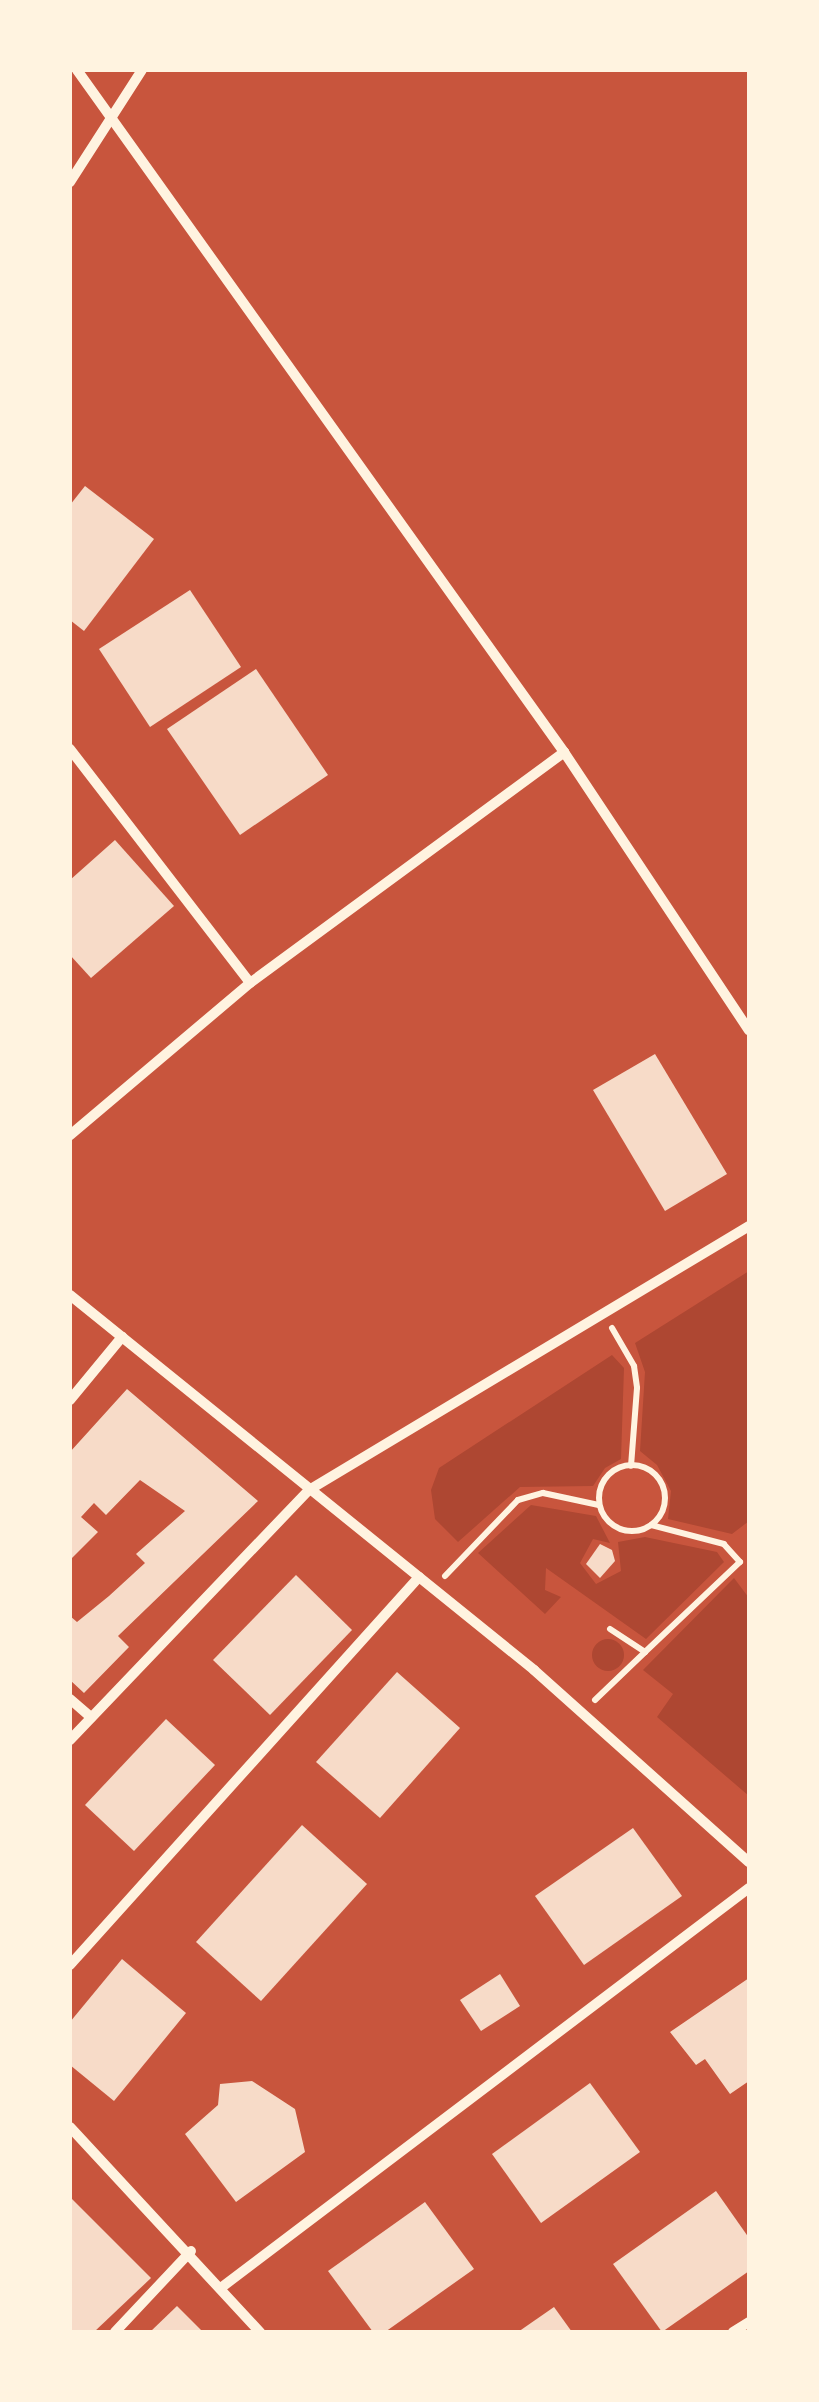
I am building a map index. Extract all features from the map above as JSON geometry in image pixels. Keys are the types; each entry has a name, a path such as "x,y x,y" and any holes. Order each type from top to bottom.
{"street":[{"path":"77,70 564,752 749,1030"},
{"path":"70,182 109,115 142,70"},
{"path":"70,748 250,983"},
{"path":"70,1135 250,983 564,752"},
{"path":"70,1740 309,1490 749,1226"},
{"path":"70,1296 433,1588 749,1862"},
{"path":"70,1400 122,1337"},
{"path":"70,1965 419,1577"},
{"path":"70,1700 91,1717"},
{"path":"222,2287 749,1888"},
{"path":"70,2127 191,2251 260,2332"},
{"path":"114,2332 191,2251"},
{"path":"734,2332 749,2322"}],"path":[{"path":"604,1314 634,1366 630,1466"},
{"path":"599,1505 608,1476 630,1466 647,1469 662,1485 664,1507 651,1525"},
{"path":"433,1588 518,1500 543,1493 599,1505 619,1528 651,1525 724,1544 740,1562 582,1714"},
{"path":"610,1629 644,1652"}],"shaded area":[{"path":"749,1271 749,1521 732,1534 668,1519 671,1491 657,1465 640,1451 645,1372 635,1343"},
{"path":"612,1355 624,1368 621,1459 605,1468 593,1486 520,1487 458,1542 435,1519 431,1490 439,1468"},
{"path":"531,1505 596,1516 610,1543 593,1539 580,1563 596,1584 621,1571 618,1542 645,1537 717,1552 724,1562 646,1639 546,1568 545,1590 561,1597 545,1614 478,1553"},
{"path":"734,1578 749,1598 749,1796 657,1717 673,1694 643,1670"},
{"path":"608,1639 619,1644 624,1655 619,1666 608,1671 597,1666 592,1655 597,1644"}],"building":[{"path":"85,486 154,539 84,631 70,620 70,505"},
{"path":"190,590 241,667 150,727 99,649"},
{"path":"256,669 328,775 240,835 167,729"},
{"path":"115,840 174,906 91,978 70,955 70,880"},
{"path":"655,1054 727,1174 665,1211 593,1090"},
{"path":"127,1389 258,1501 118,1636 129,1647 84,1693 70,1680 70,1616 77,1622 109,1596 145,1563 136,1554 185,1511 140,1480 106,1515 94,1503 81,1517 98,1532 70,1560 70,1452"},
{"path":"600,1544 612,1550 615,1561 600,1578 586,1564"},
{"path":"296,1575 352,1630 270,1715 213,1660"},
{"path":"397,1672 460,1728 380,1818 316,1762"},
{"path":"166,1719 215,1765 134,1851 85,1805"},
{"path":"302,1825 367,1884 261,2001 196,1942"},
{"path":"633,1828 682,1896 584,1965 535,1896"},
{"path":"122,1959 186,2013 114,2101 70,2065 70,2022"},
{"path":"500,1974 520,2006 481,2031 460,2000"},
{"path":"749,1978 749,2081 730,2094 705,2059 696,2065 670,2032"},
{"path":"252,2081 295,2109 305,2152 236,2202 185,2134 218,2105 220,2084"},
{"path":"590,2083 640,2152 541,2223 492,2154"},
{"path":"716,2191 749,2238 749,2271 662,2332 613,2264"},
{"path":"70,2197 151,2278 94,2332 70,2332"},
{"path":"425,2202 474,2269 385,2332 373,2332 328,2271"},
{"path":"177,2306 203,2332 150,2332"},
{"path":"554,2307 572,2332 518,2332"}]}
